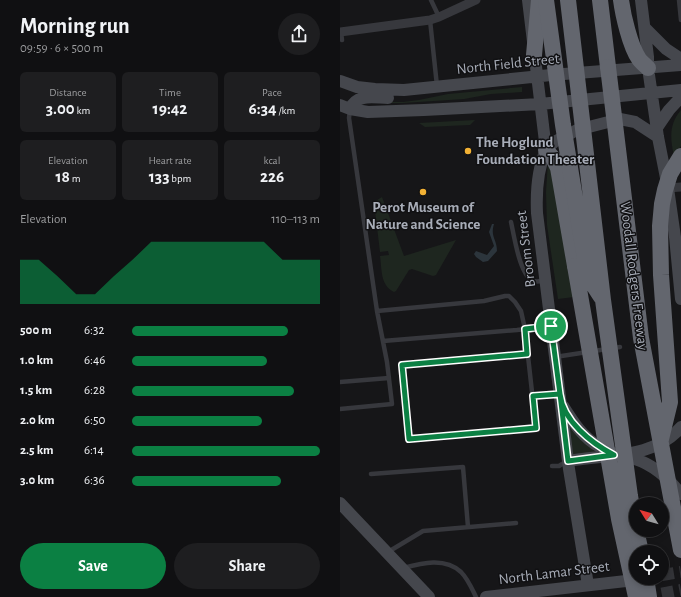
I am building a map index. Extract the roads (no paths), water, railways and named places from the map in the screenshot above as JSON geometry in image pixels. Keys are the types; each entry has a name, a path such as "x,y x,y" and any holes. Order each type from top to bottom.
{"highway":[{"path":"534,55 539,0"},
{"path":"546,0 563,125 588,277 603,300"},
{"path":"568,0 603,300 630,497"},
{"name":"Woodall Rodgers Freeway","path":"600,0 641,338 681,550"},
{"path":"622,0 627,30 631,42 638,58 648,68"},
{"path":"546,150 554,158 558,168 620,520 636,597"},
{"path":"660,445 670,402 661,275 660,226 665,190 670,174 681,156"},
{"path":"647,585 649,597"}],"main road":[{"name":"Broom Street","path":"528,0 546,150 540,162 537,182 537,203 568,461 588,585"},
{"path":"641,0 657,133 678,237 681,299"},
{"path":"645,28 666,49 681,59"},
{"name":"North Field Street","path":"340,81 357,87 437,87 681,65"},
{"path":"345,107 366,97 416,97 437,87"},
{"path":"345,107 368,112 386,112 540,104 681,90"},
{"path":"657,133 669,110 681,97"},
{"path":"546,150 554,142 577,130 620,119 635,122 657,133"},
{"path":"560,398 574,423 585,436 598,447 614,455 635,459 668,478 681,481"},
{"path":"568,461 651,448 676,434 681,427"},
{"path":"668,478 681,494"},
{"path":"340,503 429,597"},
{"name":"North Lamar Street","path":"486,597 626,581"}],"street":[{"path":"341,34 435,19 476,0"},
{"path":"668,188 681,187"}],"lane":[{"path":"431,0 435,19 437,87"},
{"path":"679,0 681,20"},
{"path":"340,409 392,404 349,118 345,107"},
{"path":"511,222 525,273 534,281 546,280"},
{"path":"377,311 484,301 505,296 509,296 521,311 525,329 536,428 409,439 402,365 527,354"},
{"path":"383,341 551,326"},
{"path":"555,357 620,347"},
{"path":"340,382 389,378"},
{"path":"533,396 560,398"},
{"path":"552,466 559,466 568,461"},
{"path":"463,467 468,527"},
{"path":"371,474 469,467"},
{"path":"387,553 422,531 516,523"},
{"path":"402,569 416,565 439,562 451,565 461,572 469,582 476,597"}],"tunnel":[{"path":"669,574 681,572"},
{"path":"644,597 681,590"}],"place":[{"name":"The Hoglund Foundation Theater","path":"468,151"},
{"name":"Perot Museum of Nature and Science","path":"423,192"}]}
